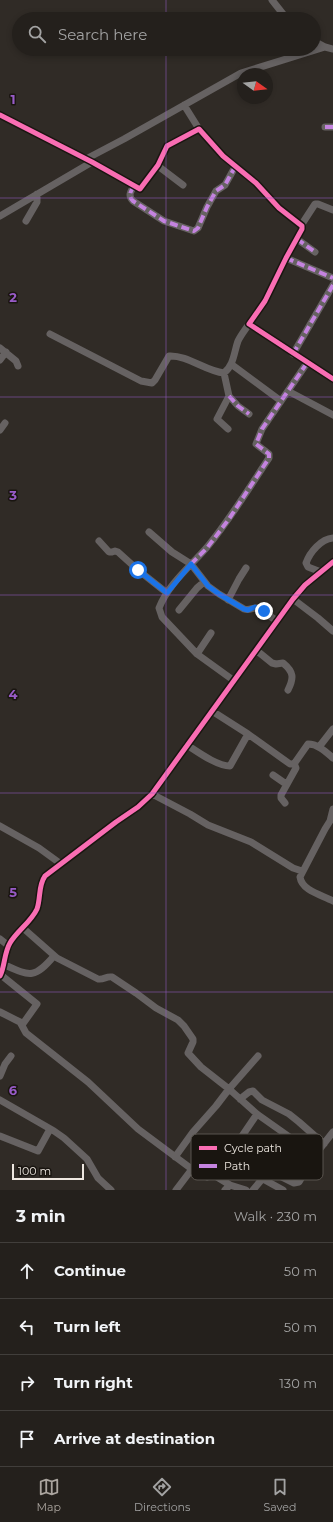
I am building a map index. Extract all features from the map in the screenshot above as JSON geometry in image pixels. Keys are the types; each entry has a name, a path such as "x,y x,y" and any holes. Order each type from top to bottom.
{"street":[{"path":"272,0 281,12"},
{"path":"321,45 333,49"},
{"path":"0,216 124,139 241,73 295,56"},
{"path":"184,105 199,129 223,156 256,183 280,208 302,224"},
{"path":"0,115 89,160 138,189 142,188 158,166 167,146 199,129"},
{"path":"325,127 333,127"},
{"path":"158,166 183,185"},
{"path":"134,186 130,195 130,198 133,201 164,221 194,231 198,228 216,191 225,185 235,167"},
{"path":"26,221 37,202 37,194"},
{"path":"50,334 142,381 153,382 169,356 190,361 218,373 224,373 228,370 238,343 265,301 286,258 302,230 302,224 315,204 333,210"},
{"path":"297,239 315,252"},
{"path":"286,258 333,278"},
{"path":"293,354 333,284"},
{"path":"249,324 333,379"},
{"path":"0,360 3,350 16,361 18,366"},
{"path":"233,680 197,654 160,613 159,608 167,593 191,564 207,548 229,520 269,458 270,455 268,452 256,444 262,429 307,363"},
{"path":"231,364 281,401"},
{"path":"224,373 229,396 238,406 250,414"},
{"path":"288,391 333,415"},
{"path":"228,429 217,418 229,396"},
{"path":"0,430 5,423"},
{"path":"149,532 172,552 191,564 204,582 219,594 248,610 255,607 258,608 277,621"},
{"path":"321,572 308,567 306,563 313,550 324,540 333,538"},
{"path":"99,541 109,552 115,550 118,552 167,593"},
{"path":"22,1025 37,1004 0,975 9,946 37,910 42,881 45,876 138,807 152,794 293,599 305,585 333,562"},
{"path":"228,600 246,568"},
{"path":"179,610 197,588 204,582"},
{"path":"293,599 333,631"},
{"path":"197,654 211,633"},
{"path":"256,650 272,663 283,663 290,669 292,681 288,690"},
{"path":"212,711 248,734 285,761 290,764 294,763"},
{"path":"319,747 333,729"},
{"path":"187,745 217,763 230,766 248,734"},
{"path":"294,763 308,744 313,744 319,747 333,758"},
{"path":"285,803 280,795 296,768 294,763"},
{"path":"273,775 286,784"},
{"path":"152,794 208,825 252,842 288,866 302,871"},
{"path":"333,809 330,821 324,829 300,877 304,886 333,901"},
{"path":"0,826 39,848 60,864"},
{"path":"23,928 54,956 98,979 102,980 107,977 112,977 156,1008 178,1020 193,1039 188,1053 201,1068 257,1114 286,1134"},
{"path":"0,939 9,946"},
{"path":"4,965 20,971 35,973 54,956"},
{"path":"0,1012 16,1020 22,1025 26,1033 88,1082 138,1129 191,1168"},
{"path":"0,1076 5,1064 11,1056"},
{"path":"192,1134 216,1106 228,1089 258,1056"},
{"path":"240,1099 252,1091 262,1100 289,1114 313,1134"},
{"path":"0,1100 64,1138 87,1159 98,1178 108,1189"},
{"path":"243,1134 257,1114"},
{"path":"0,1136 38,1152 50,1129"},
{"path":"324,1144 333,1132"},
{"path":"175,1157 191,1135"},
{"path":"176,1190 191,1170"},
{"path":"253,1190 262,1180"},
{"path":"265,1180 283,1190"},
{"path":"290,1180 296,1183 299,1180"},
{"path":"228,1187 246,1190"}],"marked path":[{"path":"325,127 333,127"},
{"path":"134,186 130,194 133,201 164,221 194,231 198,228 216,191 225,185 235,167"},
{"path":"297,239 315,252"},
{"path":"286,258 333,278"},
{"path":"293,354 333,285"},
{"path":"191,564 207,548 229,519 269,458 269,454 256,444 262,429 307,363"},
{"path":"229,396 238,406 249,414"}],"cycle path":[{"path":"0,115 92,162 140,189 158,165 167,146 199,129 223,156 256,183 279,208 302,226 302,229 265,301 249,324 333,379"},
{"path":"0,976 10,943 37,909 40,888 45,876 138,807 152,794 293,599 305,585 333,562"}],"route":[{"path":"138,570 167,593 191,564 204,582 219,594 244,609 248,610 255,607 264,611"}]}
